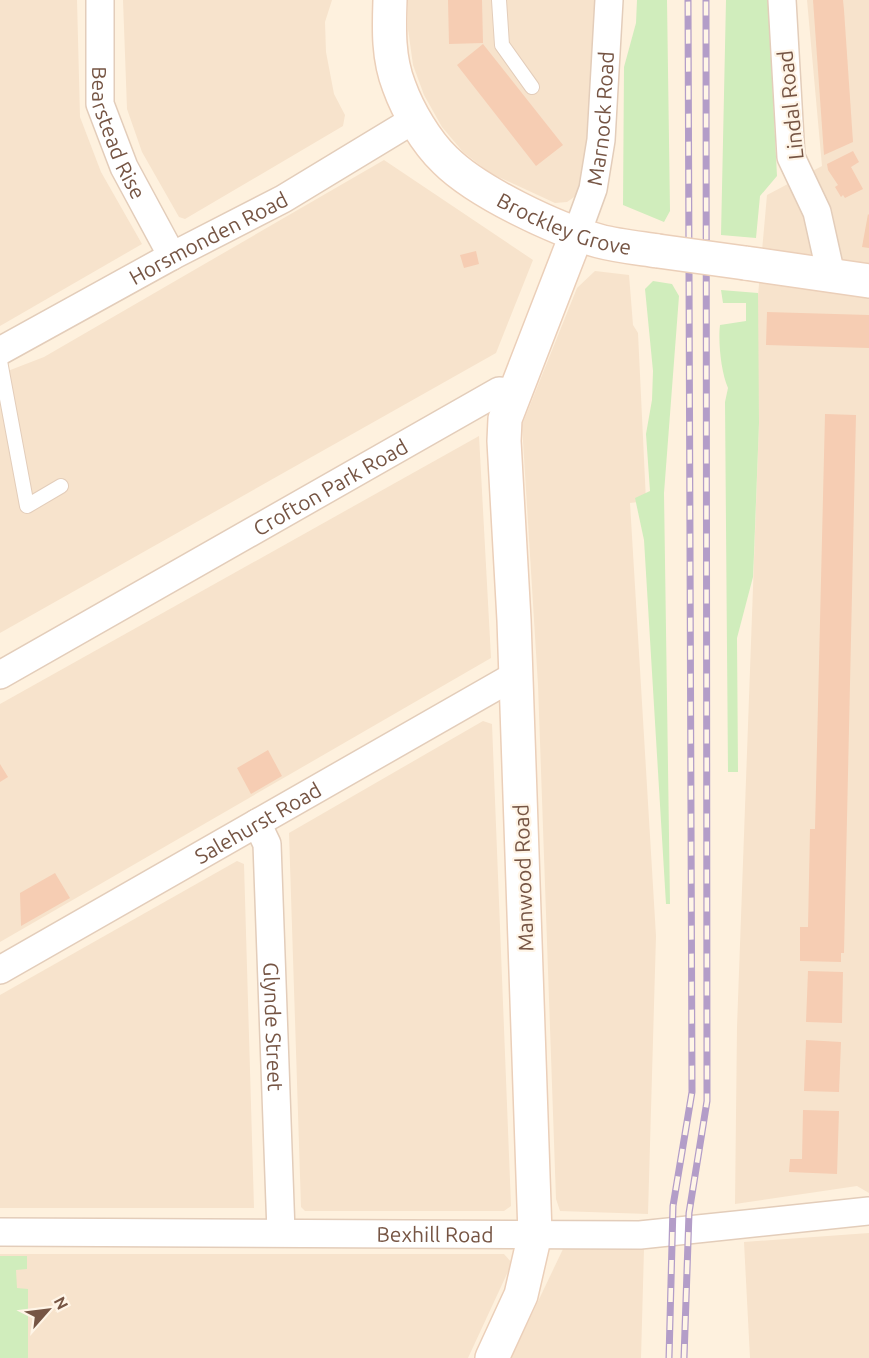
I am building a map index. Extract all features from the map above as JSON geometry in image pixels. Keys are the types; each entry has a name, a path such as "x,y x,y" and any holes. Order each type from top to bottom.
{"street":[{"name":"Bearstead Rise","path":"100,0 100,104 124,167 172,256"},
{"name":"Brockley Grove","path":"390,0 389,42 398,86 415,119 445,160 485,189 598,241 869,281"},
{"name":"Marnock Road","path":"577,233 593,189 601,140 609,0"},
{"name":"Lindal Road","path":"782,0 791,157 818,212 831,275"},
{"name":"Horsmonden Road","path":"0,351 172,256 283,199 415,119"},
{"path":"514,392 577,233"},
{"name":"Crofton Park Road","path":"0,675 499,391 514,392"},
{"name":"Manwood Road","path":"492,1358 521,1295 535,1234 516,675 504,441 505,419 514,392"},
{"name":"Salehurst Road","path":"0,970 516,675"},
{"name":"Glynde Street","path":"257,823 267,844 281,1232"},
{"name":"Bexhill Road","path":"0,1232 663,1233 869,1212"}],"lane":[{"path":"499,0 502,45 532,87"},
{"path":"0,361 27,506 61,486"}],"shaded area":[{"path":"0,0 77,0 80,117 101,172 142,244 0,326"},
{"path":"123,0 332,0 325,22 326,52 334,94 345,115 343,126 185,219 179,217 142,152 127,109"},
{"path":"408,0 598,0 586,159 583,182 577,195 567,202 555,203 490,173 463,152 442,127 424,95 413,65 408,29"},
{"path":"807,0 869,0 869,1193 857,1186 735,1204 737,1027 759,423 756,318 767,195 822,166"},
{"path":"384,160 533,260 496,353 0,633 0,374 44,357"},
{"path":"595,271 629,275 633,325 638,333 646,501 630,503 656,936 648,1214 560,1211 556,1199 538,685 522,425 577,288"},
{"path":"479,436 491,658 0,942 0,704"},
{"path":"483,721 492,724 511,1206 504,1211 305,1211 301,1207 289,833"},
{"path":"237,861 244,864 254,1208 0,1208 0,995"},
{"path":"869,1233 869,1358 750,1358 744,1242"},
{"path":"563,1249 644,1249 641,1358 511,1358"},
{"path":"0,1254 504,1254 512,1263 468,1358 0,1358"}],"green space":[{"path":"637,0 667,0 670,211 664,222 623,205 624,67 636,23"},
{"path":"726,0 768,0 777,176 760,196 756,238 721,235"},
{"path":"653,281 672,284 679,296 664,493 670,904 666,904 644,540 635,498 650,491 646,434 652,400 653,371 645,289"},
{"path":"721,290 758,293 759,423 754,554 753,577 737,638 738,772 728,772 725,402 728,388 722,366 719,332 720,325 746,321 746,303 723,303"},
{"path":"0,1256 27,1256 27,1269 16,1270 17,1288 28,1289 28,1358 0,1358"}],"building":[{"path":"448,0 482,0 483,43 449,44"},
{"path":"813,0 843,0 844,10 853,142 824,155"},
{"path":"483,44 563,145 536,166 457,65"},
{"path":"853,151 859,162 851,167 863,189 845,198 843,195 841,197 835,187 838,185 828,170 827,164"},
{"path":"869,215 869,248 862,247"},
{"path":"476,251 479,264 464,268 460,255"},
{"path":"767,312 869,315 869,348 766,345"},
{"path":"825,414 856,415 844,953 841,953 841,962 800,961 800,927 808,927 810,829 815,829"},
{"path":"268,750 282,776 251,794 237,768"},
{"path":"0,764 8,777 0,782"},
{"path":"55,873 70,898 21,926 20,893"},
{"path":"808,971 843,972 842,1023 806,1022"},
{"path":"806,1040 841,1042 839,1092 804,1091"},
{"path":"803,1110 839,1111 837,1174 789,1172 790,1159 802,1159"}],"railway":[{"path":"669,1358 673,1206 692,1092 688,0"},
{"path":"684,1358 689,1213 707,1101 706,0"}]}
